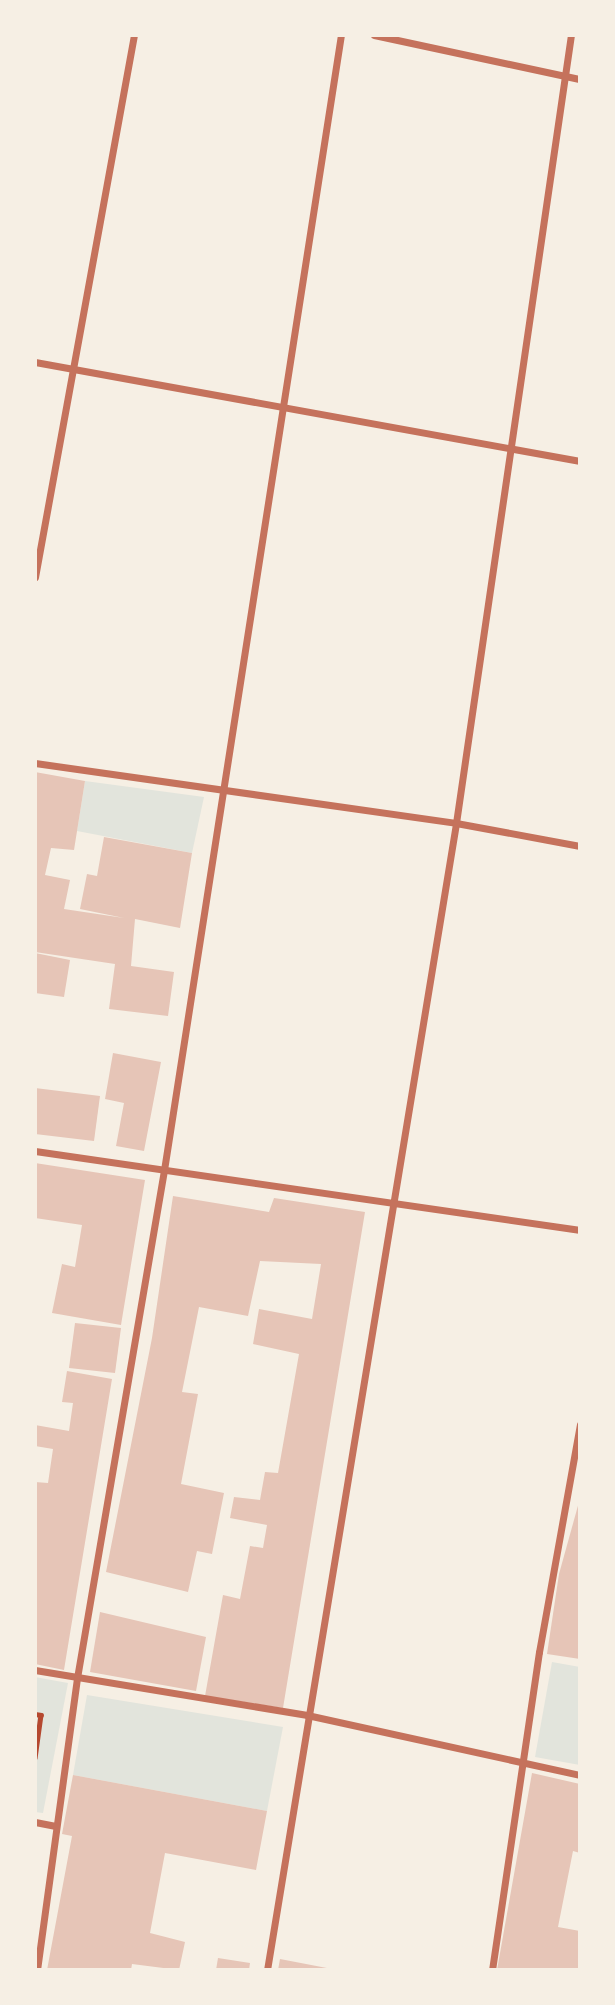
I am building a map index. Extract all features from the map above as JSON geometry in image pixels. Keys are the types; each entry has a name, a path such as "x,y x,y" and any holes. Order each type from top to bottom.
{"street":[{"path":"35,577 134,35"},
{"path":"37,1970 77,1678 164,1170 221,789 341,35"},
{"path":"374,35 580,79"},
{"path":"267,1970 456,823 571,35"},
{"path":"35,362 580,461"},
{"path":"35,763 456,823 580,846"},
{"path":"35,1151 580,1230"},
{"path":"492,1970 523,1762 580,1425"},
{"path":"35,1670 307,1716 580,1774"},
{"path":"35,1822 57,1826"}],"path":[{"path":"35,1714 41,1716 35,1758"}],"shaded area":[{"path":"85,781 204,797 192,853 77,831"},
{"path":"552,1662 580,1667 580,1765 535,1757"},
{"path":"35,1677 68,1683 43,1813 35,1812"},
{"path":"87,1695 283,1727 267,1811 73,1775"}],"building":[{"path":"35,772 85,781 74,850 51,848 45,875 70,880 64,909 124,918 80,909 87,874 97,876 104,837 192,853 180,928 135,919 131,966 174,972 168,1016 109,1009 115,964 35,952"},
{"path":"35,953 70,960 64,997 35,993"},
{"path":"113,1053 161,1062 144,1151 116,1146 124,1103 105,1099"},
{"path":"35,1088 100,1096 94,1141 35,1134"},
{"path":"35,1163 145,1180 121,1325 52,1313 62,1264 75,1267 82,1225 35,1218"},
{"path":"173,1196 269,1212 274,1198 365,1212 283,1708 205,1696 223,1595 240,1599 250,1546 263,1548 267,1525 230,1518 234,1497 260,1500 265,1472 278,1473 299,1354 253,1344 259,1309 312,1319 321,1264 260,1261 248,1316 199,1307 182,1392 198,1394 181,1484 224,1493 212,1554 197,1551 188,1592 106,1572 152,1338"},
{"path":"75,1323 121,1328 115,1373 69,1368"},
{"path":"67,1371 112,1379 64,1670 35,1664 35,1482 48,1483 53,1449 35,1446 35,1425 69,1431 73,1403 62,1402"},
{"path":"579,1502 580,1659 547,1654 559,1574"},
{"path":"100,1612 206,1637 196,1691 90,1672"},
{"path":"532,1773 580,1784 580,1853 573,1851 558,1927 580,1931 580,1970 497,1970"},
{"path":"73,1775 267,1811 256,1870 165,1853 150,1933 185,1942 179,1970 132,1964 131,1970 47,1970 72,1836 62,1834"},
{"path":"218,1958 250,1963 249,1970 216,1970"},
{"path":"280,1959 332,1969 332,1970 278,1970"}]}
